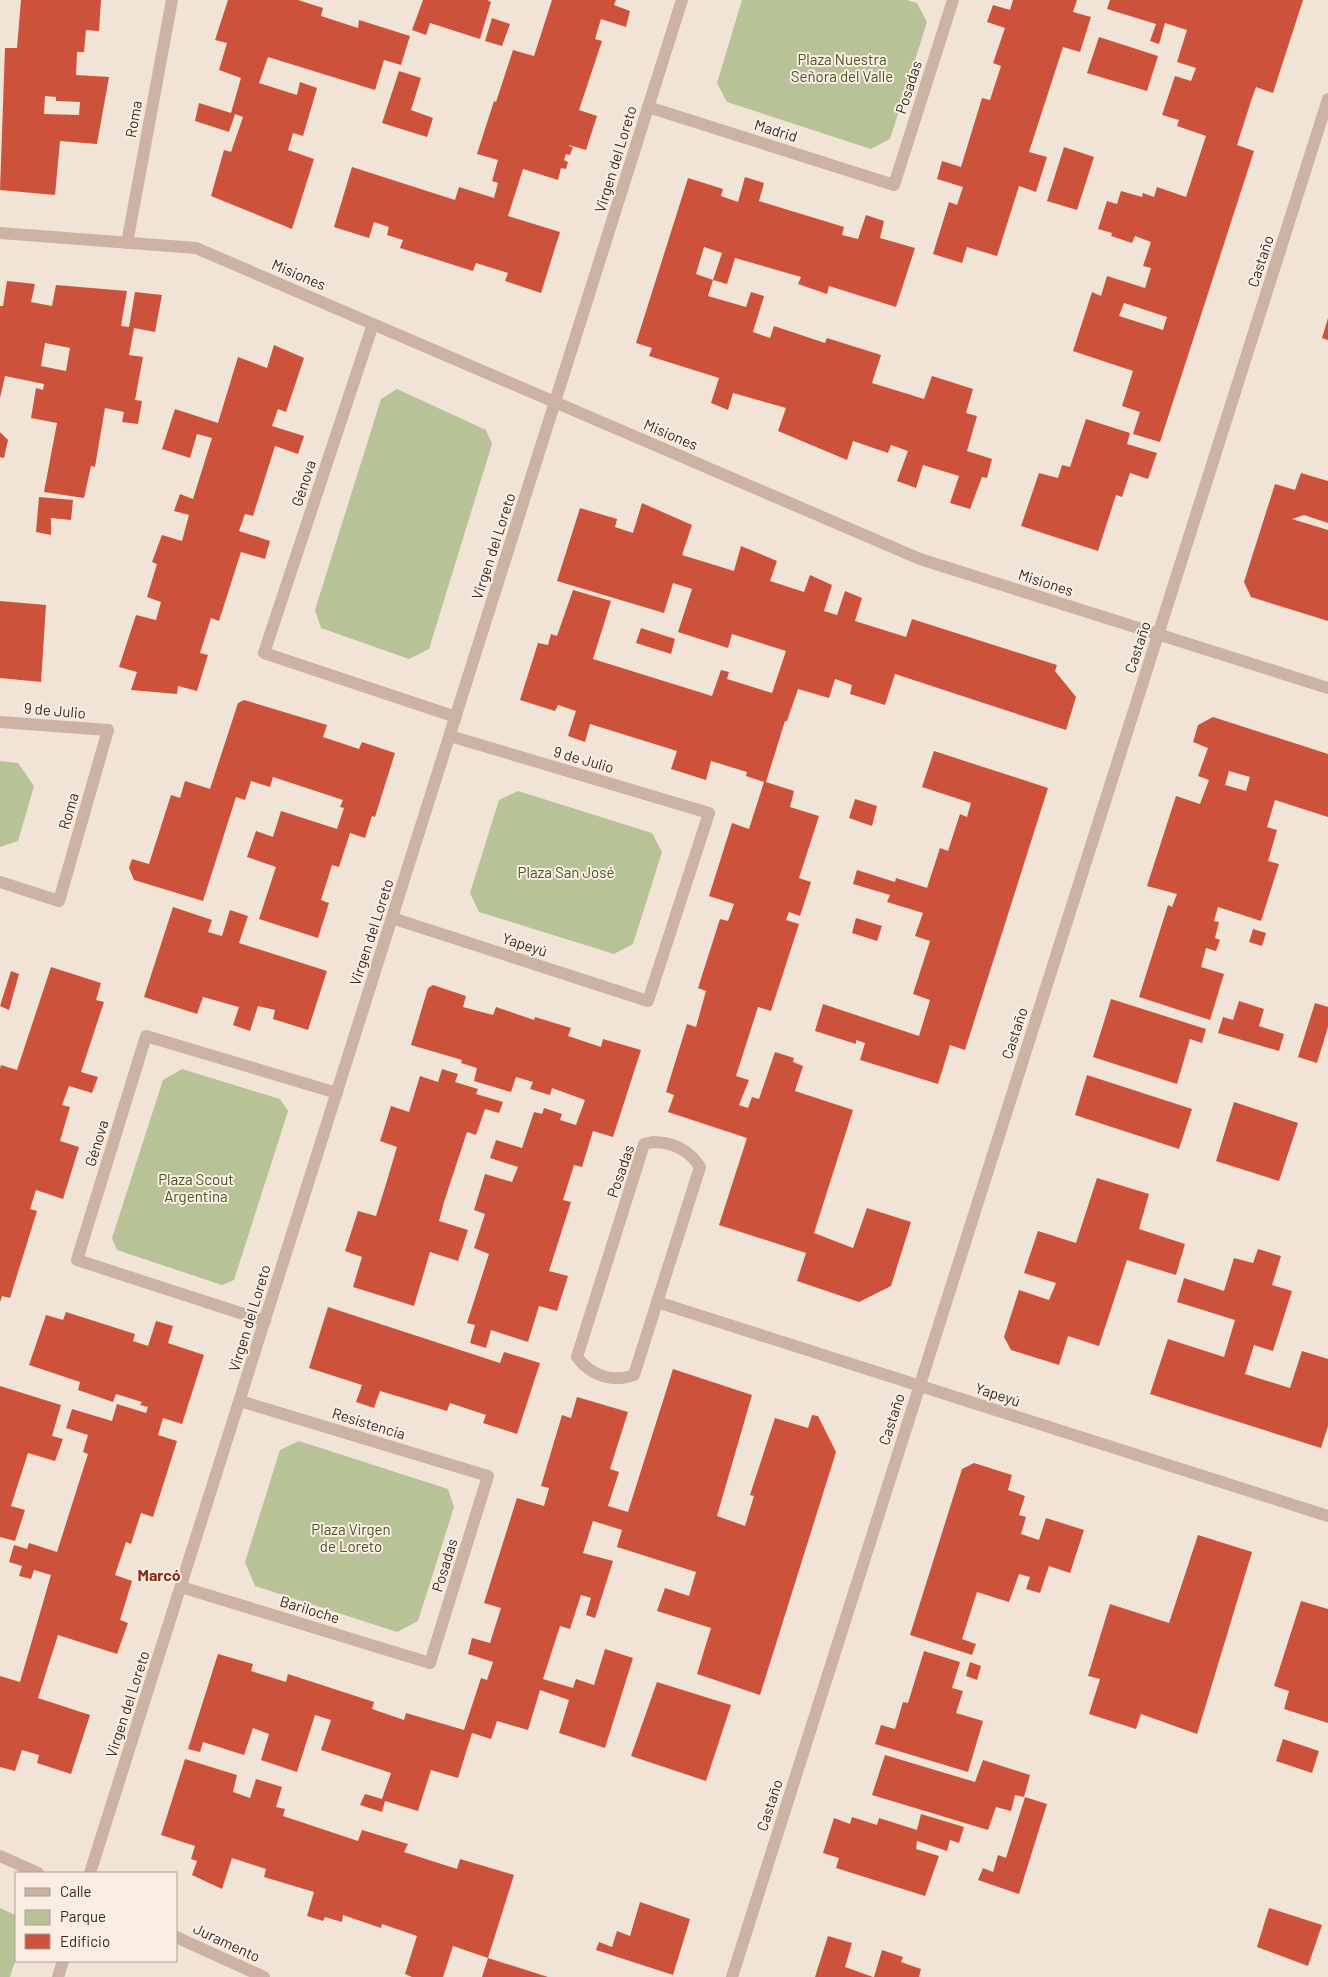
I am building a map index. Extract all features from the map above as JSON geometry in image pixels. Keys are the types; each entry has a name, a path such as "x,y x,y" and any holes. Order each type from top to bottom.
{"street":[{"name":"Roma","path":"127,243 172,0"},
{"name":"Virgen del Loreto","path":"90,1872 682,0"},
{"name":"Posadas","path":"894,184 953,0"},
{"name":"Castaño","path":"732,1977 1328,98"},
{"name":"Madrid","path":"648,107 894,184"},
{"name":"Misiones","path":"0,233 196,248 920,559 1328,688"},
{"name":"Génova","path":"373,324 264,653 456,717"},
{"name":"9 de Julio","path":"0,722 108,730"},
{"name":"Roma","path":"0,882 59,901 108,730"},
{"name":"9 de Julio","path":"450,736 709,813 648,1001"},
{"name":"Yapeyú","path":"392,918 648,1001"},
{"name":"Génova","path":"265,1321 77,1260 146,1036 337,1093"},
{"name":"Posadas","path":"661,1142 682,1148 694,1158 700,1167 657,1302 634,1375 622,1378 606,1378 592,1371 577,1357 644,1144 661,1142"},
{"name":"Yapeyú","path":"657,1302 1328,1516"},
{"name":"Resistencia","path":"240,1401 488,1476"},
{"name":"Posadas","path":"430,1663 488,1476"},
{"name":"Bariloche","path":"181,1587 430,1663"},
{"path":"0,1856 36,1872"},
{"name":"Juramento","path":"178,1938 264,1977"},
{"path":"58,1977 63,1962"}],"green space":[{"name":"Plaza Nuestra Señora del Valle","path":"742,0 907,0 917,3 927,22 890,139 871,149 727,102 717,83"},
{"path":"397,389 486,430 492,444 429,649 409,659 321,628 315,610 381,399"},
{"path":"0,761 18,763 34,786 18,841 0,847"},
{"name":"Plaza San José","path":"518,791 652,833 662,852 633,944 614,954 479,912 470,893 499,800"},
{"name":"Plaza Scout Argentina","path":"182,1069 280,1099 288,1111 234,1280 222,1285 117,1250 112,1238 163,1080"},
{"name":"Plaza Virgen de Loreto","path":"299,1441 448,1489 454,1507 418,1621 397,1632 255,1586 245,1562 280,1450"},
{"path":"0,1908 15,1915 15,1961 10,1977 0,1977"}],"building":[{"path":"21,0 101,0 99,31 86,30 84,52 77,52 76,75 109,77 97,144 60,141 55,195 0,190 5,48 17,48","holes":["45,96 56,97 56,101 80,102 79,115 44,114"]},
{"path":"228,0 298,0 323,8 321,16 358,28 359,20 410,36 401,65 384,60 375,90 268,57 259,83 297,95 300,82 317,88 303,136 293,133 288,150 314,159 292,229 211,196 224,150 231,152 243,117 235,114 229,132 195,121 199,103 231,113 241,78 219,70 227,43 215,40"},
{"path":"423,0 487,0 491,2 480,39 430,23 426,35 412,30"},
{"path":"552,0 616,0 614,5 630,11 626,27 601,19 595,39 602,41 579,110 597,116 586,150 569,145 573,147 570,155 566,154 564,160 568,162 566,169 561,168 558,180 523,169 508,216 560,232 541,293 505,281 508,273 476,263 473,271 400,248 403,240 387,235 389,227 374,222 369,238 334,227 352,167 455,200 459,187 494,198 498,183 492,181 498,160 477,154 513,50 534,56"},
{"path":"1013,0 1077,0 1073,12 1091,17 1080,52 1063,47 1029,152 1047,157 1036,192 1019,186 997,256 967,247 962,263 933,254 949,202 957,205 963,187 937,179 942,161 961,167 982,98 990,100 1001,66 993,63 1005,28 987,22 993,5 1010,10"},
{"path":"1110,0 1303,0 1273,93 1256,87 1251,101 1237,145 1254,151 1160,442 1133,434 1140,412 1122,406 1133,371 1073,351 1092,292 1101,296 1107,276 1145,288 1151,268 1143,266 1151,242 1135,236 1132,243 1111,236 1112,233 1098,229 1107,201 1117,204 1121,191 1142,197 1143,193 1154,197 1157,187 1186,197 1206,136 1177,126 1179,120 1162,115 1175,76 1191,81 1196,68 1177,62 1187,30 1165,23 1159,44 1150,41 1156,24 1107,9","holes":["1124,303 1167,317 1163,330 1119,316"]},
{"path":"492,18 510,24 502,46 485,41"},
{"path":"1099,37 1158,56 1147,91 1087,73"},
{"path":"399,71 421,78 411,110 433,118 427,137 382,123"},
{"path":"1064,147 1094,157 1077,210 1047,201"},
{"path":"745,177 764,183 759,201 844,227 842,235 858,239 866,215 884,221 880,238 915,248 896,307 829,286 827,294 798,284 801,277 735,258 727,284 713,280 708,296 746,307 751,292 764,296 753,332 770,338 774,326 825,343 827,338 881,355 872,383 924,399 932,376 973,389 966,413 977,416 967,451 992,459 987,478 982,477 970,509 950,503 959,476 923,465 916,488 897,481 908,451 891,445 888,453 853,441 847,460 778,431 786,408 733,393 728,410 711,403 719,378 649,356 652,348 636,343 688,178 723,189 721,196 738,202","holes":["704,247 722,253 713,280 696,274"]},
{"path":"7,281 35,284 31,302 52,306 56,285 127,291 121,326 129,327 135,292 162,295 155,332 134,328 129,355 143,357 135,400 142,401 138,424 122,422 124,412 105,408 95,467 91,466 84,498 44,492 57,423 31,418 36,388 43,390 44,384 5,376 0,398 0,306 3,306","holes":["45,343 70,348 66,371 41,366"]},
{"path":"1328,318 1328,340 1322,338"},
{"path":"274,345 304,358 286,412 278,409 272,426 304,436 298,454 275,446 253,516 245,514 239,531 270,541 265,559 241,552 219,621 211,618 200,653 208,655 197,691 178,686 177,694 131,690 137,672 119,667 136,615 156,620 161,602 147,597 157,564 152,562 162,535 182,541 189,515 174,511 180,494 193,499 212,438 197,434 190,458 162,449 175,409 218,423 238,357 267,368"},
{"path":"1086,419 1130,433 1127,444 1157,453 1148,479 1130,473 1122,497 1116,495 1098,551 1021,526 1039,473 1058,478 1062,465 1070,467"},
{"path":"0,432 8,440 4,458 0,457"},
{"path":"1301,473 1328,481 1328,523 1304,515 1292,519 1328,530 1328,621 1251,597 1244,582 1275,484 1295,490"},
{"path":"39,497 73,500 71,520 51,518 51,535 36,532"},
{"path":"642,503 692,525 682,555 734,571 741,546 777,561 770,581 804,592 810,575 832,585 824,611 837,615 845,591 862,598 855,621 906,637 912,619 1057,665 1055,671 1076,697 1066,730 895,674 885,705 850,694 852,685 835,679 829,698 798,689 787,721 785,721 766,782 794,791 790,807 819,816 799,878 811,882 800,916 789,912 786,920 799,924 771,1011 758,1007 736,1076 749,1080 739,1105 748,1108 752,1097 759,1099 775,1052 794,1058 793,1062 803,1066 795,1091 853,1110 814,1233 853,1248 867,1208 911,1222 891,1286 859,1302 797,1281 806,1253 719,1225 747,1138 668,1112 674,1095 666,1092 687,1024 696,1027 706,991 698,988 720,919 728,921 734,904 709,896 732,823 749,829 764,782 746,776 747,772 711,761 706,780 671,769 677,751 590,724 585,742 568,736 576,711 558,705 555,711 520,700 538,643 548,645 551,634 557,636 573,590 611,601 593,659 712,696 721,670 729,672 727,679 772,693 786,651 732,634 728,648 678,632 692,589 673,583 664,613 557,581 580,508 617,519 615,527 633,533"},
{"path":"0,601 46,605 41,682 0,678"},
{"path":"641,628 675,639 671,654 636,643"},
{"path":"244,700 327,725 323,737 359,749 362,742 395,753 375,817 372,816 365,838 350,833 339,867 332,865 321,900 329,903 318,938 259,919 276,867 247,857 256,831 273,837 281,811 337,829 344,808 340,807 343,800 273,777 270,787 251,781 245,800 236,797 203,901 134,880 129,868 132,859 149,864 171,795 180,798 185,781 210,789 238,703"},
{"path":"1213,717 1328,754 1328,817 1275,800 1267,827 1277,830 1268,861 1279,864 1261,921 1218,907 1214,921 1219,922 1215,938 1220,940 1216,951 1206,948 1201,967 1224,974 1210,1020 1139,997 1168,905 1172,907 1177,894 1147,886 1176,796 1200,804 1209,780 1198,776 1208,748 1193,742 1198,725","holes":["1229,771 1250,777 1246,791 1225,785"]},
{"path":"934,751 1048,788 965,1050 950,1045 938,1084 860,1060 865,1043 856,1040 856,1044 815,1031 823,1004 919,1036 930,1000 913,994 930,941 915,936 923,913 887,902 890,895 853,884 857,870 895,882 896,878 927,888 940,848 948,851 960,814 967,817 971,803 922,787"},
{"path":"855,799 877,806 872,826 849,818"},
{"path":"173,907 212,920 208,932 222,936 230,910 248,916 239,943 327,971 308,1030 273,1019 275,1010 258,1006 250,1031 233,1025 239,1007 203,997 197,1014 144,997"},
{"path":"856,918 882,926 877,941 852,933"},
{"path":"1253,929 1266,933 1262,946 1249,942"},
{"path":"51,967 101,983 96,1000 104,1002 81,1072 98,1077 92,1093 69,1086 62,1105 70,1107 60,1141 79,1147 63,1199 36,1190 30,1209 37,1211 10,1298 2,1296 0,1302 0,1069 1,1065 17,1070"},
{"path":"11,971 19,974 9,1010 0,1006"},
{"path":"433,985 466,996 463,1007 493,1015 496,1007 534,1020 535,1017 571,1028 568,1036 601,1047 603,1039 641,1050 613,1137 593,1131 582,1167 574,1165 563,1200 571,1202 549,1271 568,1276 557,1311 539,1306 528,1342 491,1330 486,1348 470,1343 475,1325 467,1323 489,1254 474,1248 485,1214 474,1210 485,1174 512,1182 518,1167 490,1158 496,1140 522,1148 534,1112 542,1114 544,1108 562,1114 560,1120 576,1125 585,1100 552,1088 550,1095 530,1089 533,1082 516,1077 511,1092 474,1081 477,1068 461,1063 462,1060 411,1045 428,988"},
{"path":"1111,999 1206,1029 1202,1043 1190,1039 1177,1084 1093,1057"},
{"path":"1239,1001 1264,1009 1259,1026 1284,1034 1279,1051 1218,1033 1223,1017 1233,1020"},
{"path":"1315,1003 1328,1007 1328,1027 1317,1063 1298,1057"},
{"path":"442,1069 458,1074 455,1082 478,1089 476,1094 503,1102 499,1113 485,1109 476,1135 467,1132 444,1202 439,1221 468,1230 458,1261 430,1252 414,1306 353,1287 362,1257 345,1251 358,1211 376,1216 397,1147 380,1141 391,1106 409,1112 420,1076 438,1082"},
{"path":"1087,1075 1192,1109 1179,1149 1075,1115"},
{"path":"1234,1102 1298,1123 1279,1181 1216,1161"},
{"path":"1097,1178 1149,1194 1139,1229 1185,1244 1176,1275 1127,1260 1099,1346 1068,1336 1059,1365 1011,1350 1004,1337 1019,1290 1049,1300 1056,1283 1024,1273 1038,1231 1076,1243"},
{"path":"1258,1249 1281,1256 1272,1285 1292,1291 1273,1351 1254,1345 1245,1374 1290,1388 1302,1351 1328,1359 1328,1426 1321,1448 1150,1394 1168,1339 1224,1357 1235,1320 1177,1302 1184,1278 1224,1291 1234,1258 1253,1263"},
{"path":"328,1307 500,1363 504,1352 540,1363 517,1434 483,1423 486,1415 450,1403 447,1411 380,1391 374,1408 356,1402 362,1385 309,1368"},
{"path":"66,1312 135,1334 133,1341 148,1346 156,1321 173,1326 168,1343 204,1355 182,1424 163,1418 158,1435 177,1441 153,1517 141,1513 131,1544 126,1542 115,1575 132,1581 120,1620 128,1623 117,1654 58,1635 38,1698 90,1715 71,1774 37,1763 39,1755 22,1750 15,1771 0,1767 0,1676 20,1682 51,1575 34,1570 31,1579 19,1576 22,1566 9,1562 14,1545 27,1549 29,1543 57,1552 88,1454 83,1452 88,1435 66,1428 72,1409 112,1421 117,1404 146,1413 148,1407 140,1405 142,1402 116,1394 113,1402 78,1390 80,1382 29,1365 46,1315 63,1320"},
{"path":"673,1369 752,1395 717,1516 745,1526 754,1496 750,1495 775,1418 808,1428 812,1415 818,1416 836,1452 760,1695 697,1674 711,1628 657,1611 665,1588 689,1596 696,1572 617,1547 622,1530 593,1521 583,1553 613,1561 595,1618 586,1615 591,1598 581,1595 570,1629 560,1626 543,1679 573,1688 576,1679 594,1685 605,1649 633,1658 605,1748 559,1733 569,1700 540,1690 528,1730 497,1721 491,1739 472,1733 458,1778 431,1770 418,1811 385,1801 382,1812 360,1805 365,1794 382,1799 391,1773 321,1750 331,1720 315,1715 297,1772 261,1760 269,1734 253,1728 244,1755 203,1742 200,1752 188,1749 218,1654 253,1664 251,1671 286,1682 288,1674 374,1702 372,1709 404,1720 406,1713 464,1730 481,1678 487,1680 493,1662 468,1654 472,1638 490,1643 501,1608 484,1603 517,1498 544,1506 549,1488 541,1486 562,1415 571,1418 577,1397 628,1412 610,1469 619,1472 608,1506 628,1512"},
{"path":"0,1386 61,1405 52,1436 63,1439 55,1461 28,1453 11,1506 25,1510 15,1541 0,1537"},
{"path":"974,1463 1012,1475 1008,1490 1025,1496 1019,1515 1026,1517 1021,1534 1039,1540 1046,1518 1084,1530 1070,1573 1049,1566 1040,1593 1026,1589 1030,1577 1019,1574 1009,1602 977,1592 962,1639 976,1644 972,1655 910,1635 962,1469"},
{"path":"1198,1535 1252,1552 1197,1734 1141,1714 1136,1729 1089,1714 1100,1679 1088,1676 1110,1604 1169,1623"},
{"path":"1301,1601 1328,1609 1328,1723 1284,1709 1289,1691 1274,1686"},
{"path":"924,1651 960,1662 952,1688 963,1691 956,1713 983,1721 968,1772 875,1744 881,1725 895,1729 903,1702 908,1703"},
{"path":"970,1662 981,1666 977,1680 966,1676"},
{"path":"657,1682 731,1705 706,1781 631,1756"},
{"path":"1283,1739 1319,1751 1312,1773 1276,1761"},
{"path":"885,1755 975,1782 983,1760 1030,1775 1024,1797 1015,1795 1011,1811 996,1807 988,1830 872,1795"},
{"path":"185,1759 237,1775 233,1792 250,1798 256,1779 282,1787 276,1807 285,1809 283,1816 358,1841 362,1830 408,1844 404,1852 457,1869 460,1859 514,1875 488,1958 453,1946 443,1977 412,1977 405,1974 417,1936 382,1924 381,1928 343,1915 342,1922 325,1917 323,1921 307,1916 314,1892 264,1877 266,1869 232,1858 222,1889 192,1875 197,1861 191,1859 195,1846 161,1835"},
{"path":"1025,1797 1047,1804 1019,1894 978,1880 983,1868 993,1872 998,1855 1006,1858"},
{"path":"921,1814 964,1827 959,1843 950,1840 947,1851 917,1841 916,1849 939,1856 925,1896 836,1868 839,1858 823,1853 834,1818 850,1824 852,1817 877,1825 879,1818 917,1830"},
{"path":"640,1902 690,1919 673,1975 596,1950 599,1942 612,1947 617,1931 630,1936"},
{"path":"1269,1908 1322,1925 1308,1966 1257,1947"},
{"path":"828,1936 852,1943 845,1967 873,1977 815,1977"},
{"path":"882,1950 903,1957 901,1962 921,1969 919,1977 874,1977"},
{"path":"488,1958 548,1977 482,1977"}],"district":[{"name":"Marcó","path":"159,1574"}]}
